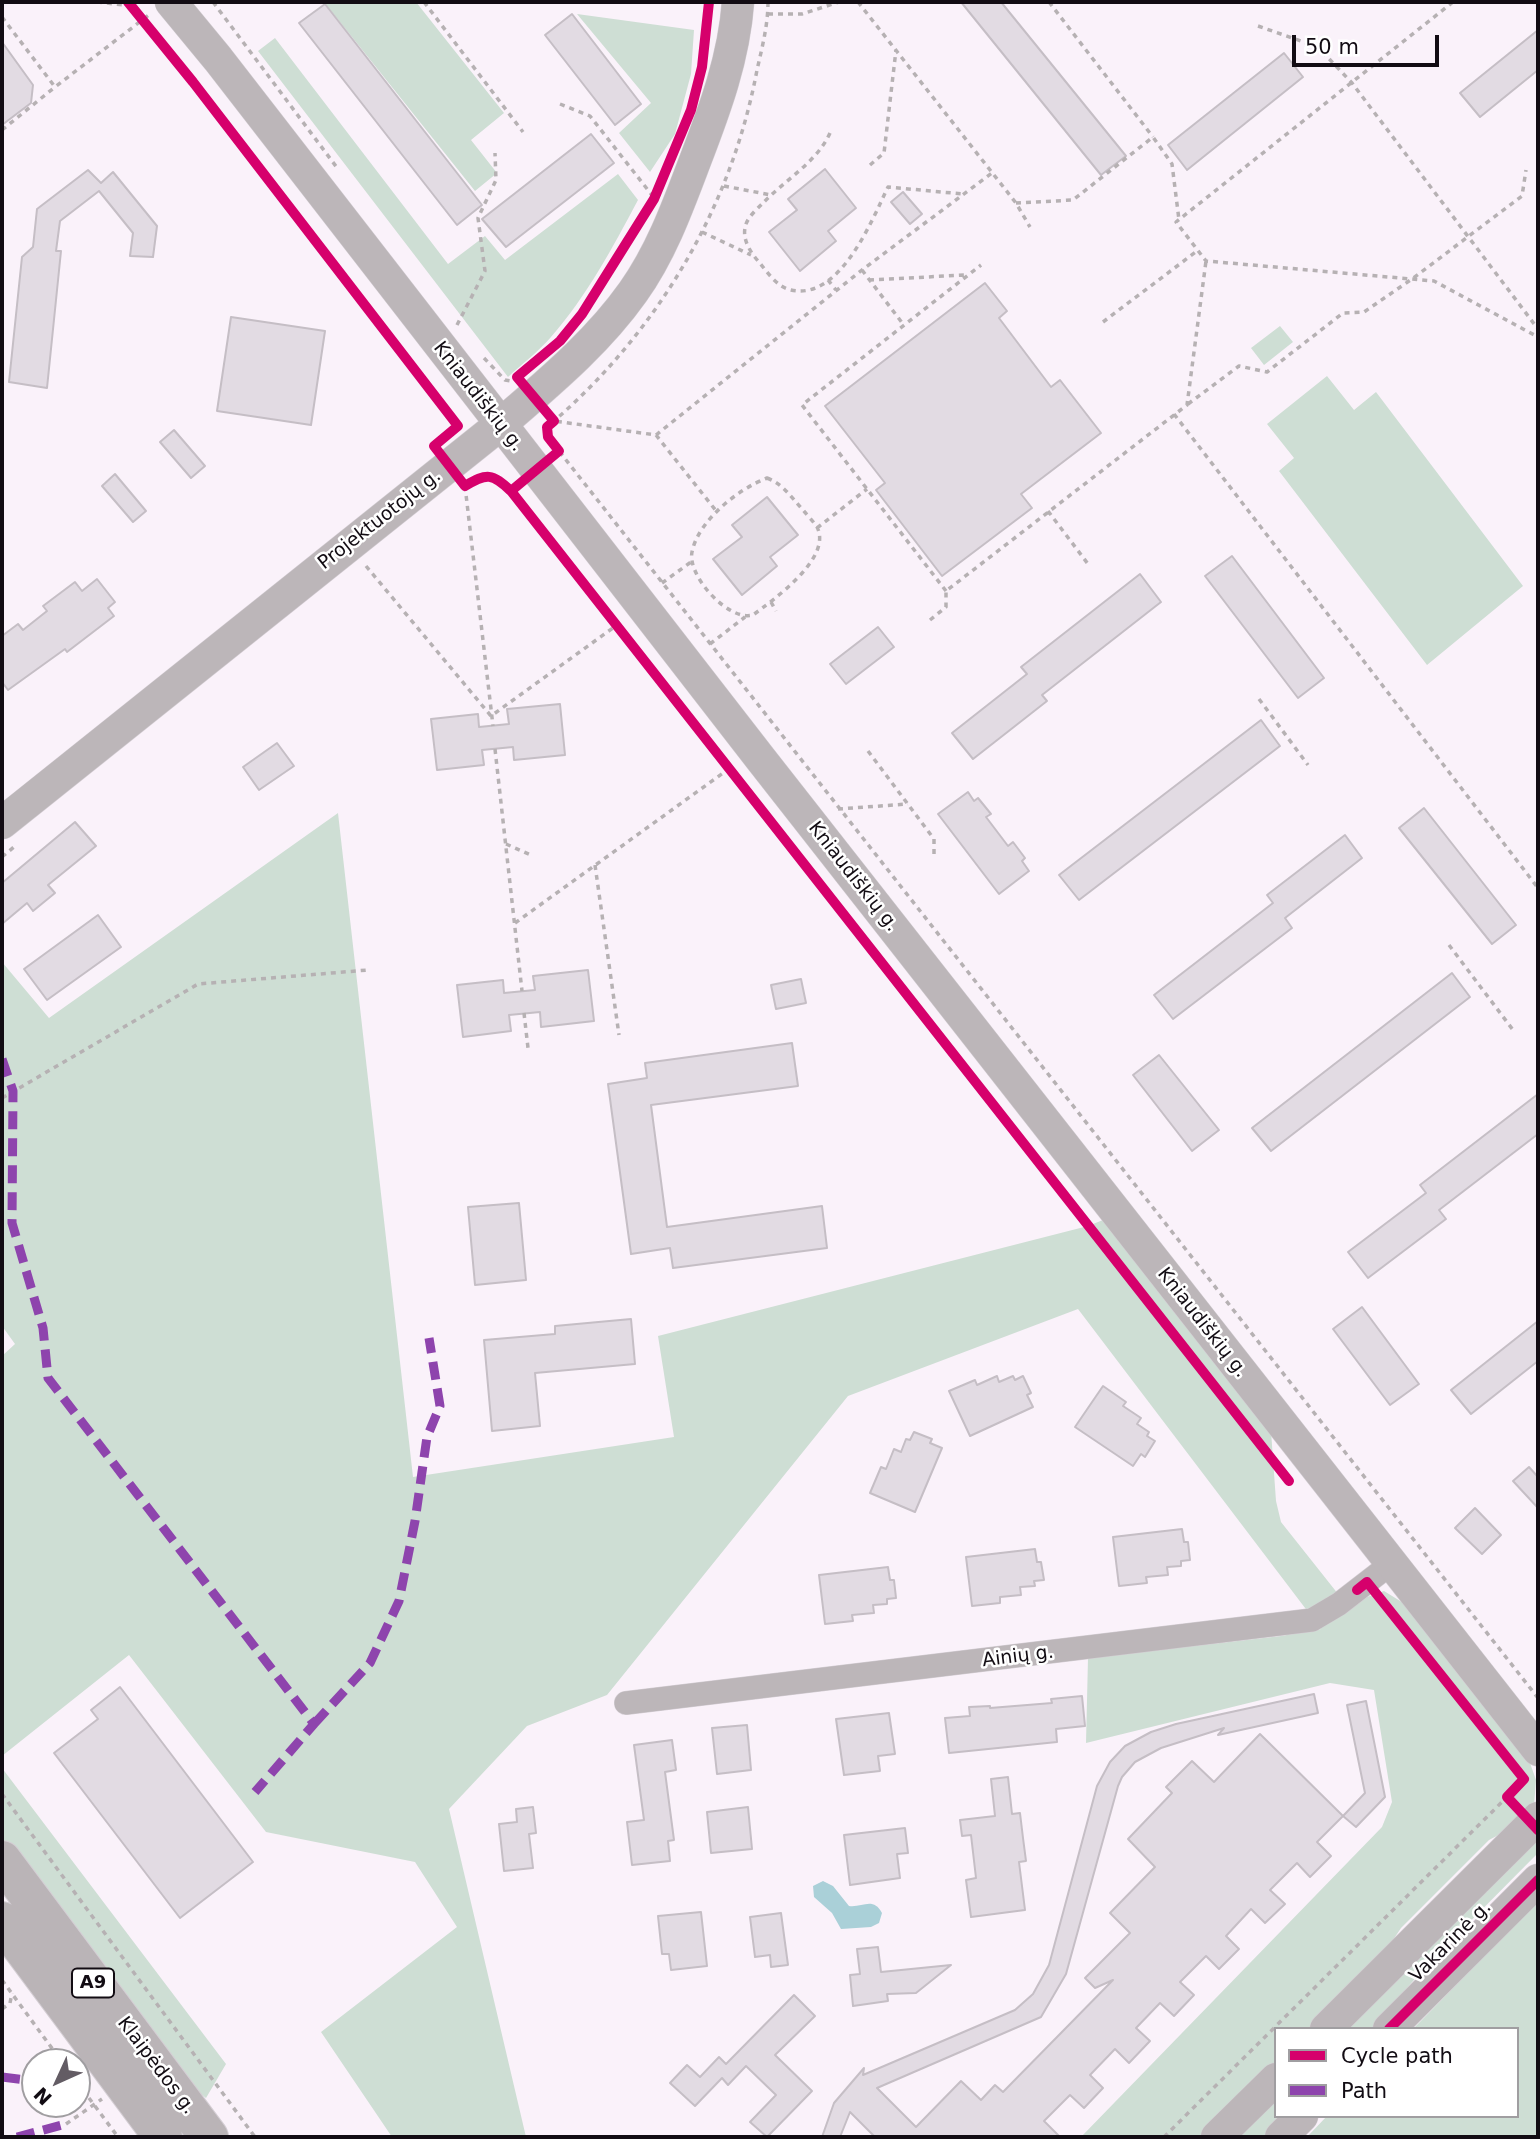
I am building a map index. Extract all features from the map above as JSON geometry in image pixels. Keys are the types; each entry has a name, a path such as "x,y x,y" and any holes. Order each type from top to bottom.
{"highway":[{"name":"Klaipėdos g.","path":"2,1860 168,2123"},
{"name":"Klaipėdos g.","path":"2,1920 168,2123 209,2137"}],"main road":[{"name":"Kniaudiškių g.","path":"171,2 1538,1749"},
{"name":"Projektuotojų g.","path":"2,823 501,424 601,331 633,293 677,209 721,93 736,28 738,2"},
{"name":"Vakarinė g.","path":"1328,2027 1538,1818"},
{"name":"Vakarinė g.","path":"1391,2027 1538,1880"},
{"path":"1217,2137 1274,2081"},
{"path":"1280,2137 1300,2118"}],"street":[{"name":"Ainių g.","path":"626,1703 1312,1620 1339,1604 1392,1563"}],"path":[{"path":"97,2 132,6"},
{"path":"213,2 340,172"},
{"path":"424,2 523,132"},
{"path":"768,14 802,15 839,2"},
{"path":"858,2 1016,203 1030,227"},
{"path":"1049,2 1172,164 1179,220 1176,222 1206,261 1434,281 1538,337"},
{"path":"1179,220 1453,2"},
{"path":"2,17 55,87"},
{"path":"2,130 144,19"},
{"path":"1258,26 1318,47 1352,83 1538,330"},
{"path":"870,165 884,153 896,50"},
{"path":"560,104 590,116 654,199"},
{"path":"830,133 824,148 771,195 747,222 744,234 754,256 778,284 790,290 802,291 828,280 845,265 858,248 888,187 963,194"},
{"path":"1016,203 1073,200 1153,137"},
{"path":"465,334 457,325 485,271 478,218 496,180 495,153"},
{"path":"946,591 1239,366 1267,372 1343,313 1364,312 1469,238 1522,196 1526,170"},
{"path":"656,435 836,290 992,173"},
{"path":"724,186 771,195"},
{"path":"702,232 754,256"},
{"path":"1103,322 1197,251"},
{"path":"1187,405 1206,261"},
{"path":"930,620 946,607 946,591 802,405 981,265"},
{"path":"862,270 903,324"},
{"path":"869,280 967,275"},
{"path":"828,280 836,290"},
{"path":"481,353 505,380 510,382 517,377"},
{"path":"1174,414 1538,888"},
{"path":"716,512 656,435 554,421 547,427 548,437 838,809 1538,1698"},
{"path":"710,644 794,583 816,549 819,537 817,528 785,488 766,478 753,483 716,512 706,522 692,550 691,562 711,594 733,614 745,617"},
{"path":"465,486 493,726"},
{"path":"817,528 867,489"},
{"path":"1048,511 1088,564"},
{"path":"662,583 691,562"},
{"path":"366,566 491,716"},
{"path":"771,602 776,611"},
{"path":"491,716 617,625"},
{"path":"1259,699 1308,765"},
{"path":"495,749 522,991"},
{"path":"868,751 934,839 934,855"},
{"path":"515,923 730,768"},
{"path":"838,809 908,804"},
{"path":"506,844 531,855"},
{"path":"595,865 619,1035"},
{"path":"1449,945 1513,1030"},
{"path":"2,1098 198,984 368,970"},
{"path":"524,1013 528,1048"},
{"path":"2,1794 255,2137"},
{"path":"1275,2027 1507,1797"},
{"path":"2,1980 52,2048"},
{"path":"1164,2137 1274,2028"},
{"path":"91,2101 118,2137"},
{"path":"62,2118 71,2130"}],"shaded area":[{"path":"324,2 416,2 504,113 471,140 497,173 475,191"},
{"path":"577,14 694,30 691,74 675,134 650,172 619,133 651,103"},
{"path":"275,38 448,264 485,236 505,260 618,174 638,200 576,305 546,342 508,377 258,51"},
{"path":"1280,326 1293,342 1264,365 1251,348"},
{"path":"1327,376 1354,410 1376,392 1523,586 1427,665 1279,471 1294,458 1267,424"},
{"path":"338,813 413,1477 674,1437 658,1336 1103,1220 1271,1431 1276,1501 1281,1522 1350,1609 1367,1597 1384,1591 1405,1604 1530,1763 1536,1780 1534,1806 1523,1822 1489,1840 1401,1928 1373,1970 1317,2027 1274,2027 1274,2069 1205,2137 1081,2137 1382,1827 1392,1802 1374,1690 1330,1683 1086,1743 1088,1658 1321,1629 1078,1309 848,1396 607,1695 527,1726 449,1809 526,2137 392,2137 321,2032 457,1927 415,1862 266,1832 129,1655 2,1756 2,1356 15,1344 2,1326 2,962 49,1018"},
{"path":"2,1768 226,2064 206,2098 186,2082 2,1843"},
{"path":"1538,1834 1538,1853 1425,1967 1374,2027 1345,2027"},
{"path":"1538,1901 1538,2137 1307,2137 1325,2118 1519,2118 1519,2027 1415,2027"},
{"path":"1274,2098 1274,2118 1286,2118 1267,2137 1234,2137"}],"water":[{"path":"823,1881 833,1886 849,1906 871,1904 879,1908 882,1913 879,1923 871,1927 841,1929 832,1913 814,1897 813,1886"}],"building":[{"path":"961,2 1001,2 1126,156 1101,175"},
{"path":"325,4 482,205 457,225 299,23"},
{"path":"572,14 641,104 615,125 545,35"},
{"path":"1538,30 1538,70 1480,117 1460,93"},
{"path":"2,42 33,85 31,103 2,125"},
{"path":"1284,53 1303,77 1187,170 1168,145"},
{"path":"591,134 614,163 506,247 482,219"},
{"path":"825,169 856,208 828,231 836,241 800,271 769,232 797,210 788,199"},
{"path":"88,170 101,183 113,172 157,226 153,257 130,256 133,233 99,191 60,221 56,251 61,251 47,388 9,382 22,257 33,247 37,209"},
{"path":"903,192 922,214 910,224 891,202"},
{"path":"985,283 1007,311 999,318 1051,387 1060,380 1101,433 1021,494 1032,508 942,576 876,490 885,483 825,406"},
{"path":"231,317 325,331 311,425 217,411"},
{"path":"174,430 205,466 191,478 160,442"},
{"path":"115,474 146,511 133,522 102,486"},
{"path":"767,497 798,535 770,557 777,566 742,595 713,559 742,537 732,525"},
{"path":"1232,556 1324,678 1298,698 1205,576"},
{"path":"1140,574 1161,602 1042,695 1047,701 973,759 952,733 1027,674 1021,667"},
{"path":"97,579 115,602 108,608 114,616 67,652 65,649 8,690 2,682 2,636 18,624 23,630 47,611 43,606 75,582 82,591"},
{"path":"878,627 894,647 846,684 830,664"},
{"path":"560,704 565,755 514,760 513,747 482,750 484,765 437,770 431,719 478,714 479,727 509,724 507,709"},
{"path":"1261,720 1280,746 1079,900 1059,875"},
{"path":"277,743 294,766 259,790 243,767"},
{"path":"968,792 974,801 978,798 991,814 986,817 1008,846 1013,842 1025,858 1022,861 1029,871 999,894 938,814"},
{"path":"1424,808 1516,925 1492,944 1399,828"},
{"path":"75,822 96,846 48,885 55,893 33,911 27,903 2,924 2,883"},
{"path":"1345,835 1362,858 1285,918 1292,928 1173,1019 1154,995 1273,903 1267,895"},
{"path":"98,915 121,947 47,1000 24,969"},
{"path":"588,970 594,1021 541,1027 540,1012 509,1015 511,1031 463,1037 457,985 503,980 504,993 535,990 533,976"},
{"path":"1452,973 1470,997 1271,1151 1252,1128"},
{"path":"801,979 806,1003 776,1009 771,985"},
{"path":"792,1043 798,1086 651,1105 667,1227 822,1206 827,1248 673,1268 670,1248 631,1254 608,1084 647,1078 645,1063"},
{"path":"1159,1055 1219,1130 1192,1151 1133,1075"},
{"path":"1538,1094 1538,1134 1439,1210 1446,1219 1368,1278 1348,1252 1426,1193 1420,1185"},
{"path":"519,1203 526,1280 475,1285 468,1207"},
{"path":"1362,1307 1419,1384 1390,1405 1333,1329"},
{"path":"631,1319 635,1364 535,1373 540,1426 492,1431 484,1340 555,1334 555,1326"},
{"path":"1538,1321 1538,1361 1471,1414 1451,1390"},
{"path":"997,1376 999,1382 1013,1376 1015,1380 1023,1376 1031,1393 1027,1395 1033,1407 970,1436 949,1391 975,1380 977,1385"},
{"path":"1103,1386 1126,1402 1123,1406 1141,1418 1137,1424 1149,1432 1147,1436 1155,1441 1145,1457 1141,1454 1133,1466 1075,1427"},
{"path":"914,1432 932,1439 930,1443 942,1448 915,1512 870,1493 881,1467 886,1469 894,1449 901,1452 906,1439 910,1440"},
{"path":"1529,1467 1538,1477 1538,1508 1513,1481"},
{"path":"1475,1508 1501,1535 1482,1554 1455,1528"},
{"path":"1182,1529 1184,1542 1188,1542 1190,1560 1181,1561 1181,1566 1167,1567 1168,1575 1146,1577 1147,1583 1119,1586 1113,1537"},
{"path":"1035,1549 1037,1562 1041,1562 1044,1580 1034,1581 1035,1586 1020,1587 1021,1595 1000,1597 1000,1603 972,1606 966,1557"},
{"path":"888,1567 890,1580 894,1580 896,1598 887,1599 887,1604 873,1605 874,1613 852,1615 853,1621 825,1624 819,1575"},
{"path":"120,1687 253,1862 180,1918 54,1753 98,1719 91,1710"},
{"path":"1314,1694 1318,1713 1218,1735 1224,1728 1161,1748 1135,1762 1118,1786 1066,1974 1041,2017 877,2088 916,2127 961,2081 981,2100 995,2085 1003,2092 1113,1980 1095,1988 1085,1978 1130,1933 1110,1913 1155,1867 1128,1839 1172,1793 1166,1787 1192,1761 1214,1782 1260,1734 1343,1816 1317,1842 1331,1856 1310,1877 1297,1863 1270,1890 1285,1904 1265,1923 1251,1909 1226,1936 1239,1949 1219,1969 1206,1956 1180,1982 1194,1995 1174,2016 1160,2003 1136,2028 1150,2041 1129,2063 1115,2049 1090,2075 1103,2088 1084,2108 1070,2095 1044,2121 1060,2137 875,2137 850,2112 840,2137 822,2137 834,2103 864,2068 863,2075 1015,2010 1033,1994 1049,1965 1097,1786 1110,1762 1125,1746 1151,1732 1176,1724"},
{"path":"1082,1696 1085,1726 1056,1729 1057,1742 949,1753 945,1718 970,1716 969,1707 1052,1703 1051,1699"},
{"path":"1366,1701 1385,1797 1356,1827 1343,1816 1365,1793 1347,1705"},
{"path":"889,1713 895,1754 878,1756 880,1771 844,1775 836,1719"},
{"path":"747,1725 751,1770 717,1774 712,1728"},
{"path":"672,1740 676,1770 665,1772 674,1840 668,1841 670,1861 632,1865 627,1822 644,1820 634,1745"},
{"path":"1008,1777 1012,1814 1020,1813 1026,1861 1019,1862 1025,1910 971,1917 966,1880 976,1878 971,1835 962,1836 960,1820 995,1816 991,1779"},
{"path":"533,1807 536,1833 529,1834 533,1868 504,1871 499,1824 517,1822 516,1809"},
{"path":"748,1807 752,1849 711,1853 707,1812"},
{"path":"905,1828 908,1853 897,1854 900,1878 850,1885 844,1835"},
{"path":"701,1912 707,1966 671,1970 669,1954 662,1954 658,1916"},
{"path":"781,1913 788,1965 771,1967 770,1955 755,1957 750,1917"},
{"path":"878,1947 881,1972 951,1965 916,1993 887,1994 888,2001 853,2006 850,1975 860,1974 857,1949"},
{"path":"794,1995 815,2016 775,2055 812,2091 767,2137 750,2122 776,2095 746,2066 728,2085 722,2078 695,2106 670,2083 687,2065 700,2077 719,2057 726,2064"}],"marked path":[{"path":"2,1059 13,1091 12,1223 43,1328 48,1378 314,1724 255,1792"},
{"path":"314,1724 370,1663 399,1601 415,1521 427,1437 440,1406 429,1338"},
{"path":"2,2077 21,2079"},
{"path":"17,2137 66,2124"}],"cycle path":[{"path":"128,2 193,82 458,426 434,446 465,486 489,477 511,491 1289,1481"},
{"path":"511,491 559,451 548,437 547,427 554,421 517,377 560,341 582,314 654,199 691,110 702,67 709,2"},
{"path":"1357,1590 1367,1582 1524,1779 1507,1797 1538,1830"},
{"path":"1391,2027 1538,1880"}]}
